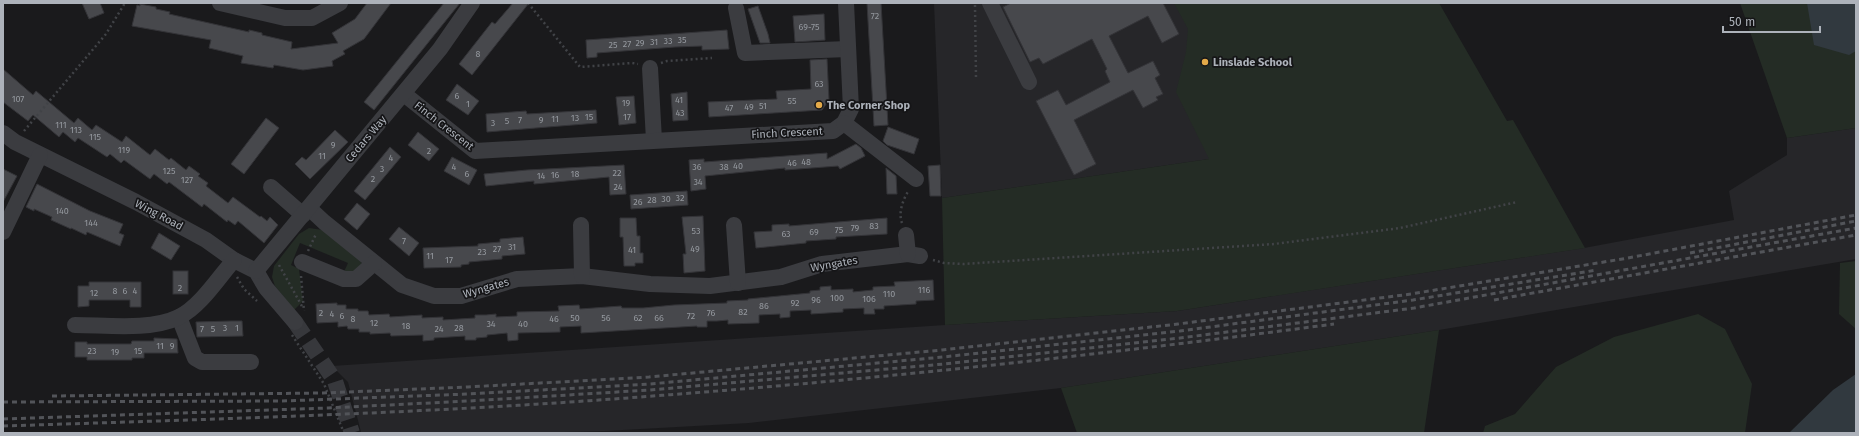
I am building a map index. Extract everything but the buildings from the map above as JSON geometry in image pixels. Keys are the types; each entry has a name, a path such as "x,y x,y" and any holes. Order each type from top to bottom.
{"street":[{"path":"220,3 285,18 312,18 340,3"},
{"name":"Cedars Way","path":"256,271 404,94 440,49 472,3"},
{"path":"846,3 851,109 844,123 916,179"},
{"path":"990,3 1029,82"},
{"path":"736,8 745,53 848,49"},
{"path":"650,68 654,140"},
{"name":"Finch Crescent","path":"404,94 475,151 833,131 844,123"},
{"name":"Wing Road","path":"9,138 40,155 136,202 200,237 234,260 256,271"},
{"path":"3,232 40,155"},
{"name":"Wyngates","path":"271,187 324,222 374,264 402,285 434,296 461,296 517,279 582,276 650,284 710,286 781,277 822,264 914,255"},
{"path":"581,225 582,276"},
{"path":"734,225 738,283"},
{"path":"906,235 914,255"},
{"path":"75,325 137,326 162,322 179,317 197,303 234,260"},
{"path":"302,262 344,280 356,279 374,264"},
{"path":"256,271 266,288 297,322"},
{"path":"179,317 195,358 202,362 252,362"}],"path":[{"path":"9,138 106,34 125,3"},
{"path":"528,3 580,67 632,63 650,68 667,61 712,58"},
{"path":"975,3 976,78"},
{"path":"906,235 900,220 903,199 916,179"},
{"path":"914,255 944,263 963,264 1274,244 1400,228 1518,202"},
{"path":"271,252 297,322 344,433"}],"shaded area":[{"name":"Linslade School","path":"934,3 1439,3 1209,159 942,198"},
{"path":"1174,3 1439,3 1507,121 1513,120 1585,248 1177,311 945,325 942,198 1209,159 1176,92 1186,52 1188,29"},
{"path":"1740,3 1856,3 1856,128 1787,138"},
{"path":"1807,3 1856,3 1856,51 1849,55 1814,45"},
{"path":"1856,128 1856,259 1439,330 1061,388 749,423 605,431 525,433 361,432 348,382 332,366 1177,311 1584,248 1734,220 1729,191 1787,155 1787,138"},
{"path":"309,228 323,230 361,259 362,266 359,272 343,274 348,263 300,243 291,265 299,269 303,301 294,310 275,286 272,277 274,266 299,234"},
{"path":"1856,261 1856,329 1839,314 1840,263"},
{"path":"1698,314 1725,329 1752,384 1745,433 1483,433 1485,426 1515,414 1556,367 1614,337"},
{"path":"1439,330 1424,433 1077,433 1061,388"},
{"path":"1856,374 1856,433 1789,433 1833,390"}],"tunnel":[{"path":"295,322 335,381 352,433"}],"railway":[{"path":"52,396 323,393 468,387 649,377 942,350 1178,324 1411,294 1628,258 1856,215"},
{"path":"1690,253 1856,221"},
{"path":"3,419 328,408 469,401 650,390 944,364 1180,338 1414,308 1856,228"},
{"path":"1494,300 1856,235"},
{"path":"3,402 282,401 468,394 650,384 943,357 1180,331 1413,300 1597,270"},
{"path":"3,426 410,411 653,396 909,374 1164,346 1334,324"}],"place":[{"name":"Linslade School","path":"1205,62"},
{"name":"The Corner Shop","path":"819,105"}]}
